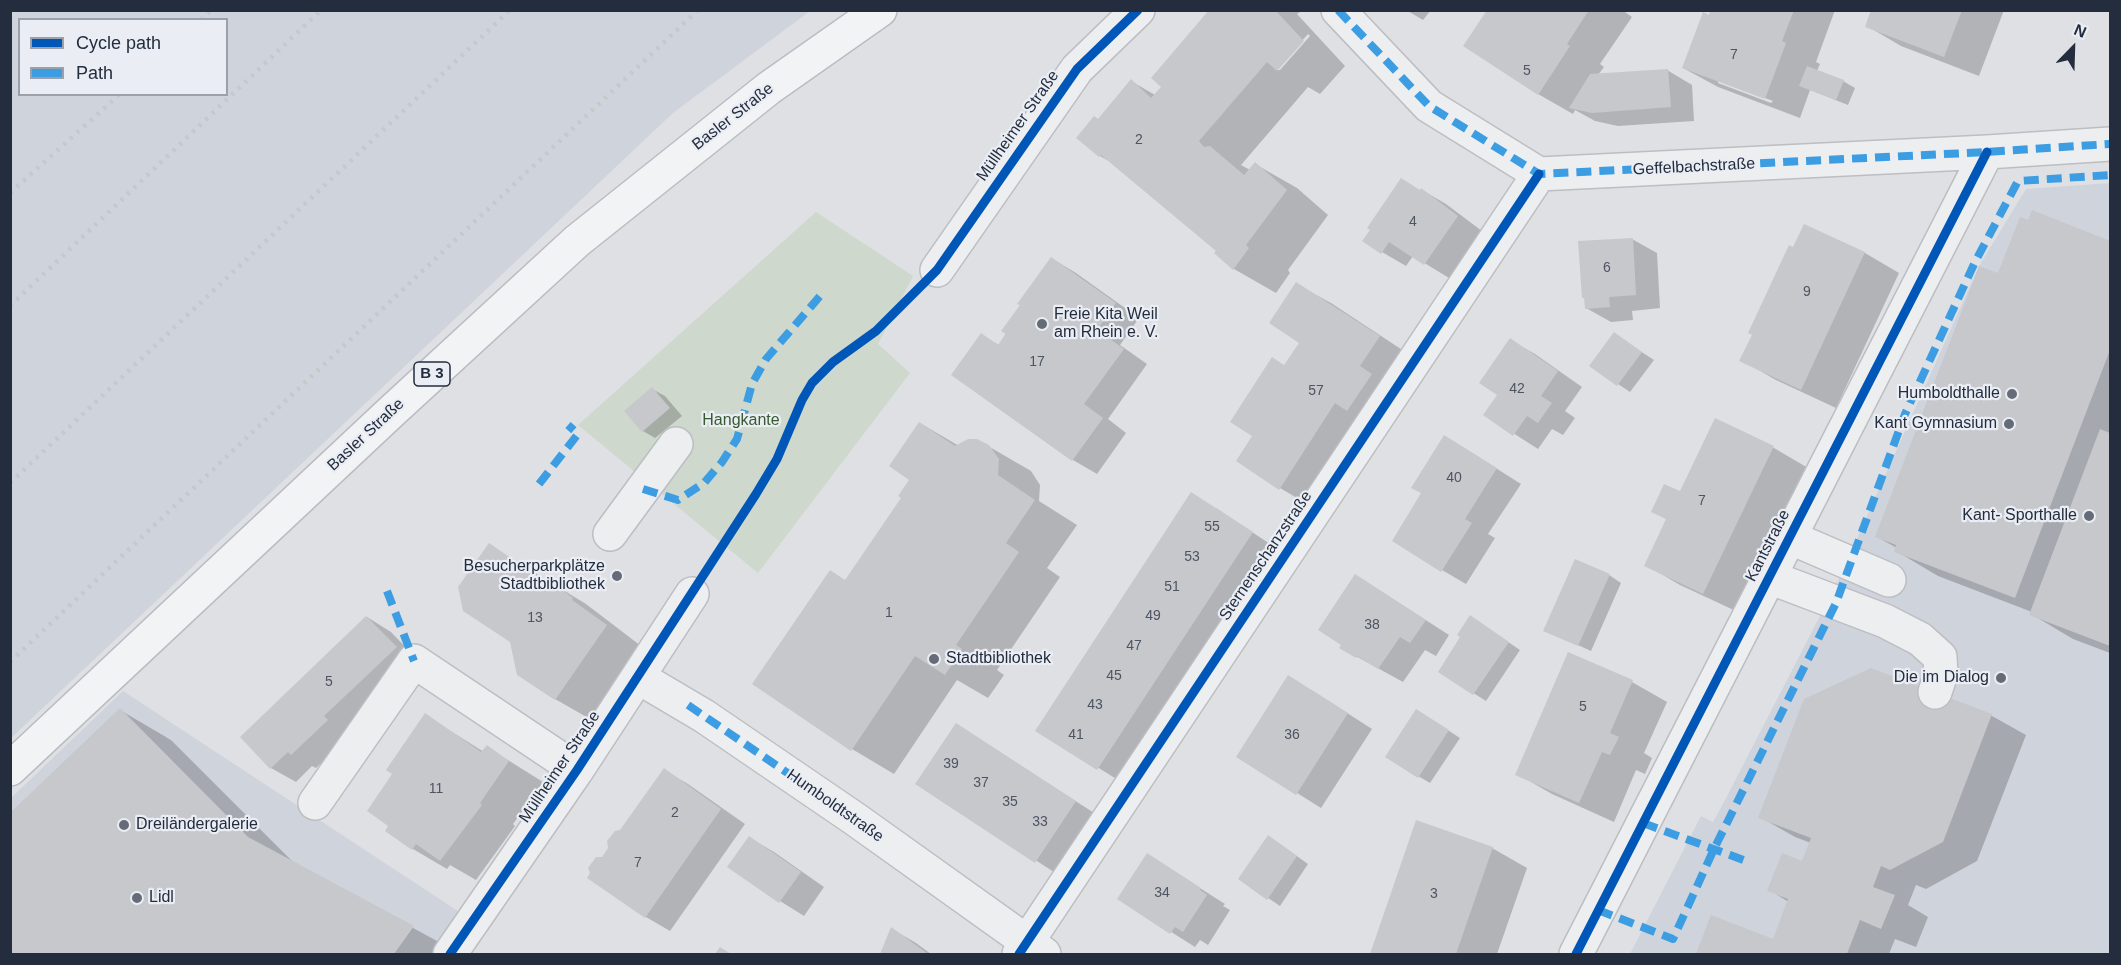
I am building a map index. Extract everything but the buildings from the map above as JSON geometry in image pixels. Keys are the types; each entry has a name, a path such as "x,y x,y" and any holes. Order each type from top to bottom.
{"main road":[{"name":"Basler Straße","path":"10,769 391,411 577,241 769,88 880,10"}],"street":[{"name":"Müllheimer Straße","path":"937,270 1077,69 1138,10"},
{"path":"1338,10 1429,106 1539,174"},
{"name":"Geffelbachstraße","path":"1539,174 2110,144"},
{"name":"Kantstraße","path":"1576,954 1987,152"},
{"name":"Sternenschanzstraße","path":"1030,950 1539,174"},
{"path":"610,534 676,444"},
{"path":"1790,537 1889,580"},
{"path":"1769,577 1885,621 1920,639 1940,657 1941,674 1935,692"},
{"name":"Müllheimer Straße","path":"450,954 577,770 692,594"},
{"path":"315,803 414,661 577,770"},
{"name":"Humboldtstraße","path":"638,677 704,716 855,819 1030,950"}],"shaded area":[{"path":"11,10 810,10 673,113 11,738"},
{"name":"Kant Gymnasium","path":"2110,183 2110,954 1630,954 1701,816 1713,822 1723,804 1837,583 1979,266 2026,189"},
{"name":"Dreiländergalerie","path":"123,691 473,921 450,954 11,954 11,798"}],"green space":[{"name":"Hangkante","path":"816,212 913,276 878,344 910,373 758,573 578,425"}],"railway":[{"path":"203,18 211,10"},
{"path":"10,306 321,10"},
{"path":"10,483 510,10"},
{"path":"10,662 698,10"},
{"path":"10,193 118,96"}],"marked path":[{"path":"1338,10 1429,106 1539,174 2110,144"},
{"path":"1598,910 1673,939 1714,849 1836,603 1905,414 1975,262 2018,181 2110,175"},
{"path":"643,489 678,500 704,483 722,462 737,439 752,384 766,359 820,296"},
{"path":"539,484 578,434 568,425"},
{"path":"387,591 414,661"},
{"path":"688,705 855,819"},
{"path":"1643,823 1746,861"}],"cycle path":[{"path":"450,954 577,770 756,494 777,459 802,400 812,383 833,362 876,331 937,270 1077,69 1138,10"},
{"path":"1576,954 1987,152"},
{"path":"1019,954 1539,174"}],"place":[{"name":"Freie Kita Weil am Rhein e. V.","path":"1042,324"},
{"name":"Humboldthalle","path":"2012,394"},
{"name":"Kant Gymnasium","path":"2009,424"},
{"name":"Kant- Sporthalle","path":"2089,516"},
{"name":"Besucherparkplätze Stadtbibliothek","path":"617,576"},
{"name":"Stadtbibliothek","path":"934,659"},
{"name":"Die im Dialog","path":"2001,678"},
{"name":"Dreiländergalerie","path":"124,825"},
{"name":"Lidl","path":"137,898"}]}
